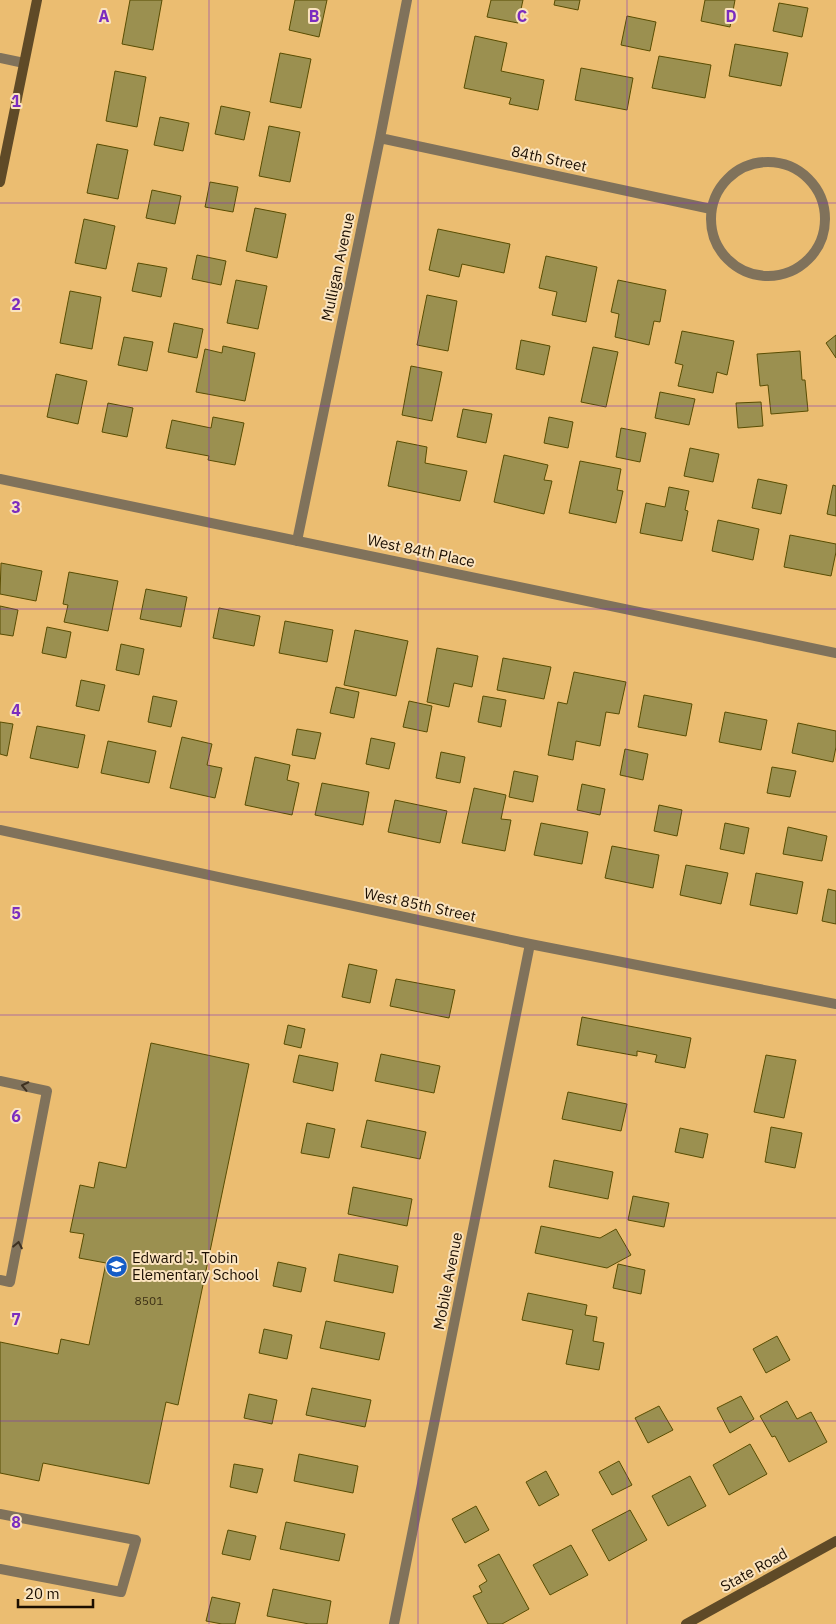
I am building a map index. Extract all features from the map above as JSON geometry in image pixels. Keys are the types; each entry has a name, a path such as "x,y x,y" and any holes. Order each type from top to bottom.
{"street":[{"path":"0,182 37,0"},
{"name":"Mulligan Avenue","path":"297,541 407,0"},
{"path":"0,58 24,63"},
{"name":"84th Street","path":"380,138 711,209"},
{"path":"759,162 777,162 801,172 819,192 825,209 825,226 821,242 812,256 799,267 784,274 768,276 752,273 736,266 724,255 715,241 711,225 711,209 717,192 728,178 742,168 759,162"},
{"name":"West 84th Place","path":"0,480 836,653"},
{"name":"West 85th Street","path":"0,830 530,944 836,1004"},
{"name":"Mobile Avenue","path":"394,1624 530,944"},
{"path":"0,1081 47,1090 10,1282 0,1280"},
{"path":"0,1514 136,1540 121,1592 0,1569"},
{"name":"State Road","path":"686,1624 836,1542"}],"building":[{"path":"130,0 162,0 153,50 122,44"},
{"path":"295,0 327,0 319,37 289,30"},
{"path":"491,0 523,0 518,23 487,17"},
{"path":"555,0 580,0 578,10 554,5"},
{"path":"705,0 735,0 730,27 701,21"},
{"path":"779,3 808,8 802,37 773,31"},
{"path":"627,16 656,22 650,51 621,45"},
{"path":"475,36 507,43 501,71 544,80 538,110 509,104 511,98 464,88"},
{"path":"735,44 788,53 781,86 729,76"},
{"path":"280,53 311,59 301,108 270,102"},
{"path":"659,56 711,65 705,98 652,88"},
{"path":"581,68 633,78 627,110 575,100"},
{"path":"115,71 146,77 137,127 106,121"},
{"path":"221,106 250,112 244,140 215,134"},
{"path":"160,117 189,123 183,151 154,145"},
{"path":"269,126 300,132 290,182 259,176"},
{"path":"97,144 128,150 118,199 87,193"},
{"path":"210,182 238,187 233,212 205,207"},
{"path":"152,190 181,196 175,224 146,218"},
{"path":"255,208 286,214 277,258 246,251"},
{"path":"84,219 115,226 106,269 75,263"},
{"path":"438,229 510,244 504,273 462,264 459,277 429,270"},
{"path":"197,255 226,261 221,285 192,279"},
{"path":"546,256 597,267 586,322 552,315 557,292 539,288"},
{"path":"138,263 167,268 161,297 132,291"},
{"path":"236,280 267,286 258,329 227,323"},
{"path":"618,280 666,290 660,322 654,321 649,345 615,337 619,314 611,312"},
{"path":"70,291 101,297 92,349 60,343"},
{"path":"427,295 457,301 448,351 417,345"},
{"path":"174,323 203,329 197,358 168,352"},
{"path":"682,331 734,341 727,375 717,372 713,393 678,386 683,365 675,363"},
{"path":"836,335 836,358 826,343"},
{"path":"124,337 153,342 147,371 118,365"},
{"path":"521,340 550,346 544,375 516,369"},
{"path":"223,346 255,353 245,401 196,392 205,349 222,353"},
{"path":"593,347 618,352 606,407 581,402"},
{"path":"800,351 802,380 805,380 808,411 771,414 768,385 760,386 757,354"},
{"path":"411,366 442,372 432,421 402,415"},
{"path":"56,374 87,381 78,424 47,417"},
{"path":"660,392 695,399 689,425 655,418"},
{"path":"761,402 763,426 738,428 736,403"},
{"path":"108,403 133,408 127,437 102,432"},
{"path":"463,409 492,414 486,443 457,437"},
{"path":"213,417 244,423 235,465 208,460 209,456 166,448 172,420 211,428"},
{"path":"549,417 573,422 568,448 544,443"},
{"path":"621,428 646,433 640,462 616,457"},
{"path":"397,441 427,447 425,463 467,471 460,501 388,486"},
{"path":"690,448 719,454 713,482 684,476"},
{"path":"504,455 548,465 544,480 552,481 544,514 494,502"},
{"path":"580,461 621,469 617,490 623,491 616,523 569,513"},
{"path":"758,479 787,485 781,514 752,508"},
{"path":"833,485 836,486 836,516 827,514"},
{"path":"669,487 689,491 685,510 688,511 682,541 640,533 646,503 665,507"},
{"path":"718,520 759,529 753,560 712,551"},
{"path":"790,535 836,544 831,576 784,567"},
{"path":"1,563 42,571 36,601 0,594"},
{"path":"69,572 118,581 108,631 64,622 68,605 63,604"},
{"path":"146,589 187,597 181,627 140,619"},
{"path":"0,606 18,610 13,636 0,634"},
{"path":"219,608 260,616 254,646 213,638"},
{"path":"285,621 333,630 327,662 279,653"},
{"path":"47,627 71,632 66,658 42,653"},
{"path":"355,630 408,641 396,696 344,685"},
{"path":"121,644 144,649 139,675 116,670"},
{"path":"437,648 478,656 472,687 454,683 449,707 427,702"},
{"path":"503,658 551,667 544,699 497,690"},
{"path":"574,672 626,682 619,714 606,712 600,746 576,741 573,760 548,755 558,702 567,704"},
{"path":"81,680 105,685 99,711 76,706"},
{"path":"336,687 359,692 354,718 330,713"},
{"path":"644,695 692,704 686,736 638,727"},
{"path":"153,696 177,701 171,727 148,722"},
{"path":"483,696 506,700 501,727 478,722"},
{"path":"409,701 432,706 427,732 403,727"},
{"path":"725,712 767,720 761,750 719,742"},
{"path":"0,722 13,724 7,756 0,754"},
{"path":"798,723 836,731 836,747 833,762 792,753"},
{"path":"37,726 85,735 78,768 30,758"},
{"path":"297,729 321,733 315,759 292,755"},
{"path":"182,737 212,744 207,765 222,768 215,798 170,788"},
{"path":"371,738 395,743 389,769 366,764"},
{"path":"108,741 156,751 149,783 101,773"},
{"path":"625,749 648,754 643,780 620,775"},
{"path":"441,752 465,757 460,783 436,778"},
{"path":"255,757 290,765 287,780 299,783 292,815 245,805"},
{"path":"772,767 796,771 790,797 767,793"},
{"path":"514,771 538,776 533,802 509,797"},
{"path":"322,783 369,792 363,825 315,815"},
{"path":"582,784 605,789 600,815 577,810"},
{"path":"474,788 506,795 501,819 511,820 505,851 462,843"},
{"path":"395,800 447,811 440,843 388,832"},
{"path":"659,805 682,810 677,836 654,831"},
{"path":"541,823 588,832 582,864 534,855"},
{"path":"725,823 749,828 744,854 720,849"},
{"path":"788,827 827,836 822,861 783,854"},
{"path":"612,846 659,855 653,888 605,878"},
{"path":"686,865 728,873 721,904 680,895"},
{"path":"756,873 803,882 797,914 750,905"},
{"path":"828,889 836,891 836,924 822,921"},
{"path":"349,964 377,970 370,1003 342,997"},
{"path":"396,979 455,990 449,1018 390,1006"},
{"path":"582,1017 691,1038 685,1068 655,1062 657,1055 637,1051 637,1056 577,1045"},
{"path":"288,1025 305,1029 301,1048 284,1044"},
{"path":"151,1043 249,1064 178,1405 166,1402 149,1484 43,1463 39,1481 0,1473 0,1342 58,1354 61,1339 89,1345 106,1263 79,1258 84,1234 70,1232 80,1185 94,1188 99,1162 126,1168"},
{"path":"381,1054 440,1066 434,1093 375,1081"},
{"path":"299,1055 338,1063 333,1091 293,1082"},
{"path":"766,1055 796,1060 784,1118 754,1112"},
{"path":"568,1092 627,1104 621,1131 562,1119"},
{"path":"367,1120 426,1132 420,1159 361,1147"},
{"path":"307,1123 335,1129 329,1158 301,1153"},
{"path":"771,1127 802,1133 795,1168 765,1162"},
{"path":"680,1128 708,1134 703,1158 675,1152"},
{"path":"554,1160 613,1172 608,1199 549,1187"},
{"path":"353,1187 412,1199 407,1226 348,1214"},
{"path":"633,1196 669,1203 664,1227 628,1220"},
{"path":"541,1226 600,1238 616,1229 631,1255 607,1268 535,1253"},
{"path":"339,1254 398,1266 393,1293 334,1281"},
{"path":"278,1262 306,1268 301,1292 273,1286"},
{"path":"618,1264 645,1270 641,1294 613,1288"},
{"path":"528,1293 587,1305 585,1315 597,1317 593,1341 604,1343 599,1370 566,1364 573,1330 522,1320"},
{"path":"326,1321 385,1333 379,1360 320,1348"},
{"path":"264,1329 292,1335 287,1359 259,1353"},
{"path":"777,1336 790,1360 766,1373 753,1349"},
{"path":"312,1388 371,1400 365,1427 306,1415"},
{"path":"249,1394 277,1400 272,1424 244,1418"},
{"path":"741,1396 754,1419 730,1433 717,1408"},
{"path":"787,1401 797,1419 811,1412 827,1442 789,1462 775,1436 772,1437 760,1416"},
{"path":"659,1406 673,1430 648,1443 635,1418"},
{"path":"750,1444 767,1474 729,1495 713,1465"},
{"path":"299,1454 358,1466 353,1493 294,1481"},
{"path":"619,1461 632,1485 612,1495 599,1472"},
{"path":"234,1464 263,1469 257,1493 230,1487"},
{"path":"546,1471 559,1495 539,1506 526,1482"},
{"path":"690,1476 706,1506 668,1526 652,1496"},
{"path":"476,1506 489,1530 465,1543 452,1519"},
{"path":"630,1510 647,1540 609,1561 592,1530"},
{"path":"286,1522 345,1534 339,1561 280,1549"},
{"path":"228,1530 256,1536 250,1560 222,1554"},
{"path":"571,1545 588,1575 550,1595 533,1565"},
{"path":"499,1554 529,1609 502,1624 488,1624 473,1596 482,1592 479,1586 487,1581 478,1565"},
{"path":"273,1589 331,1601 327,1624 309,1624 267,1616"},
{"path":"212,1597 240,1603 235,1624 206,1621"}],"place":[{"name":"Edward J. Tobin Elementary School","path":"116,1267"}]}
